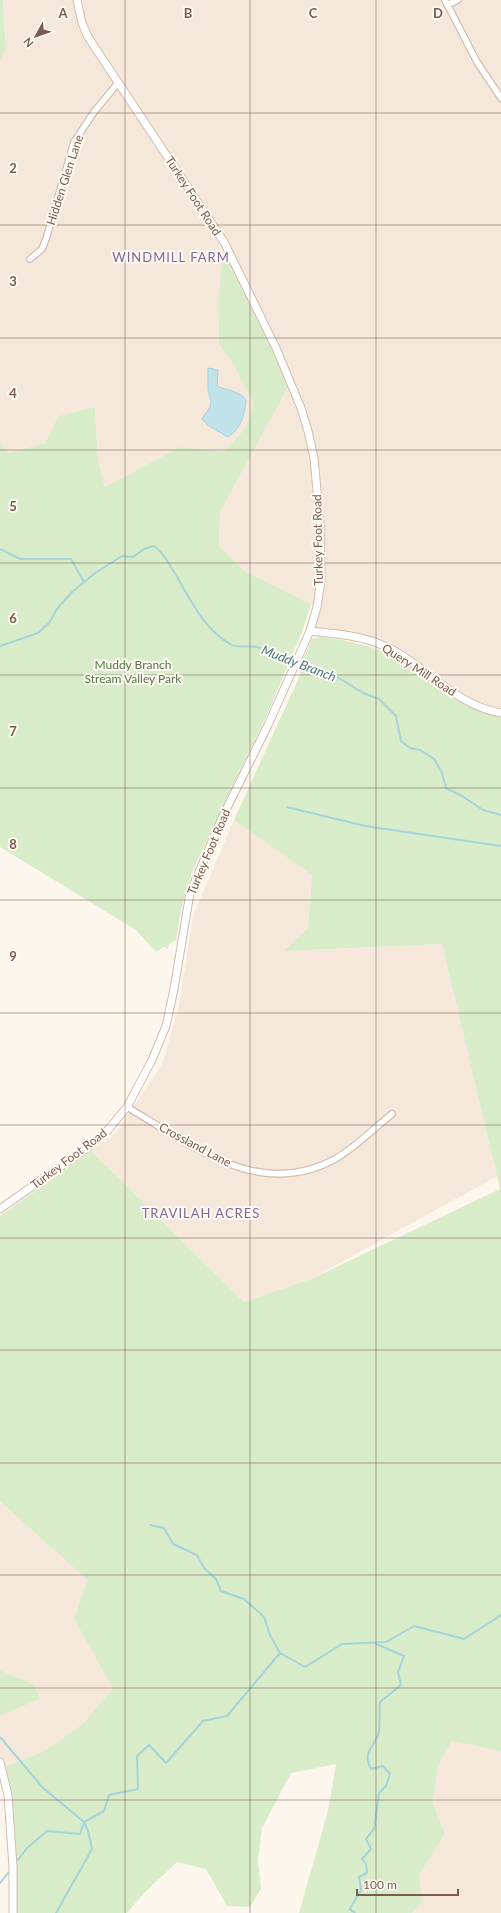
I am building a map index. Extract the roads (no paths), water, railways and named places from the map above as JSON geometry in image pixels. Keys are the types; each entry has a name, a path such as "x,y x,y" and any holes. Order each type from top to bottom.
{"street":[{"name":"Turkey Foot Road","path":"0,1209 92,1144 108,1130 127,1107 155,1053 166,1026 174,989 190,893 222,818 268,725 310,631 317,607 321,580 320,523 314,458 301,408 276,348 232,255 88,37 82,23 77,0"},
{"path":"458,0 446,2 477,62 501,98"},
{"name":"Hidden Glen Lane","path":"30,259 42,248 46,239 74,142 90,117 118,83"},
{"name":"Query Mill Road","path":"310,631 360,637 383,646 402,657 453,693 480,708 501,713"},
{"name":"Crossland Lane","path":"127,1107 214,1158 257,1173 269,1174 304,1171 334,1159 350,1149 392,1114"},
{"path":"0,1762 8,1795 13,1867 12,1913"}],"water":[{"path":"208,368 218,370 217,386 236,392 246,400 242,421 236,430 228,437 209,426 202,419 210,407 211,401 208,390"}],"waterway":[{"name":"Muddy Branch","path":"0,646 38,633 49,623 57,609 72,592 95,573 122,556 133,557 144,549 154,546 166,558 203,619 220,637 230,644 240,647 257,647 294,662"},
{"path":"0,549 20,559 71,559 84,582"},
{"name":"Muddy Branch","path":"298,663 339,678 363,693 379,699 396,716 401,741 410,748 420,750 434,759 442,773 446,788 462,796 483,810 501,815"},
{"path":"287,807 365,826 501,846"},
{"path":"150,1525 164,1528 173,1544 197,1555 204,1568 216,1579 221,1591 244,1599 264,1617 270,1635 280,1653"},
{"path":"18,1860 27,1848 47,1831 80,1834 84,1822 104,1811 109,1795 138,1789 137,1756 149,1745 166,1763 203,1721 227,1716 280,1653 305,1667 342,1644 386,1642 414,1626 464,1639 501,1615"},
{"path":"355,1913 350,1909 361,1890 359,1877 367,1873 366,1864 362,1859 371,1849 366,1839 374,1829 379,1793 386,1786 390,1774 383,1766 371,1769 368,1762 368,1753 379,1731 380,1702 401,1685 398,1672 404,1656 376,1644"},
{"path":"0,1737 43,1788 84,1822 88,1831 92,1849 56,1913"},
{"path":"0,1883 8,1873"}],"district":[{"name":"WINDMILL FARM","path":"171,257"},
{"name":"TRAVILAH ACRES","path":"201,1213"}],"park label":[{"name":"Muddy Branch Stream Valley Park","path":"133,672"}]}
